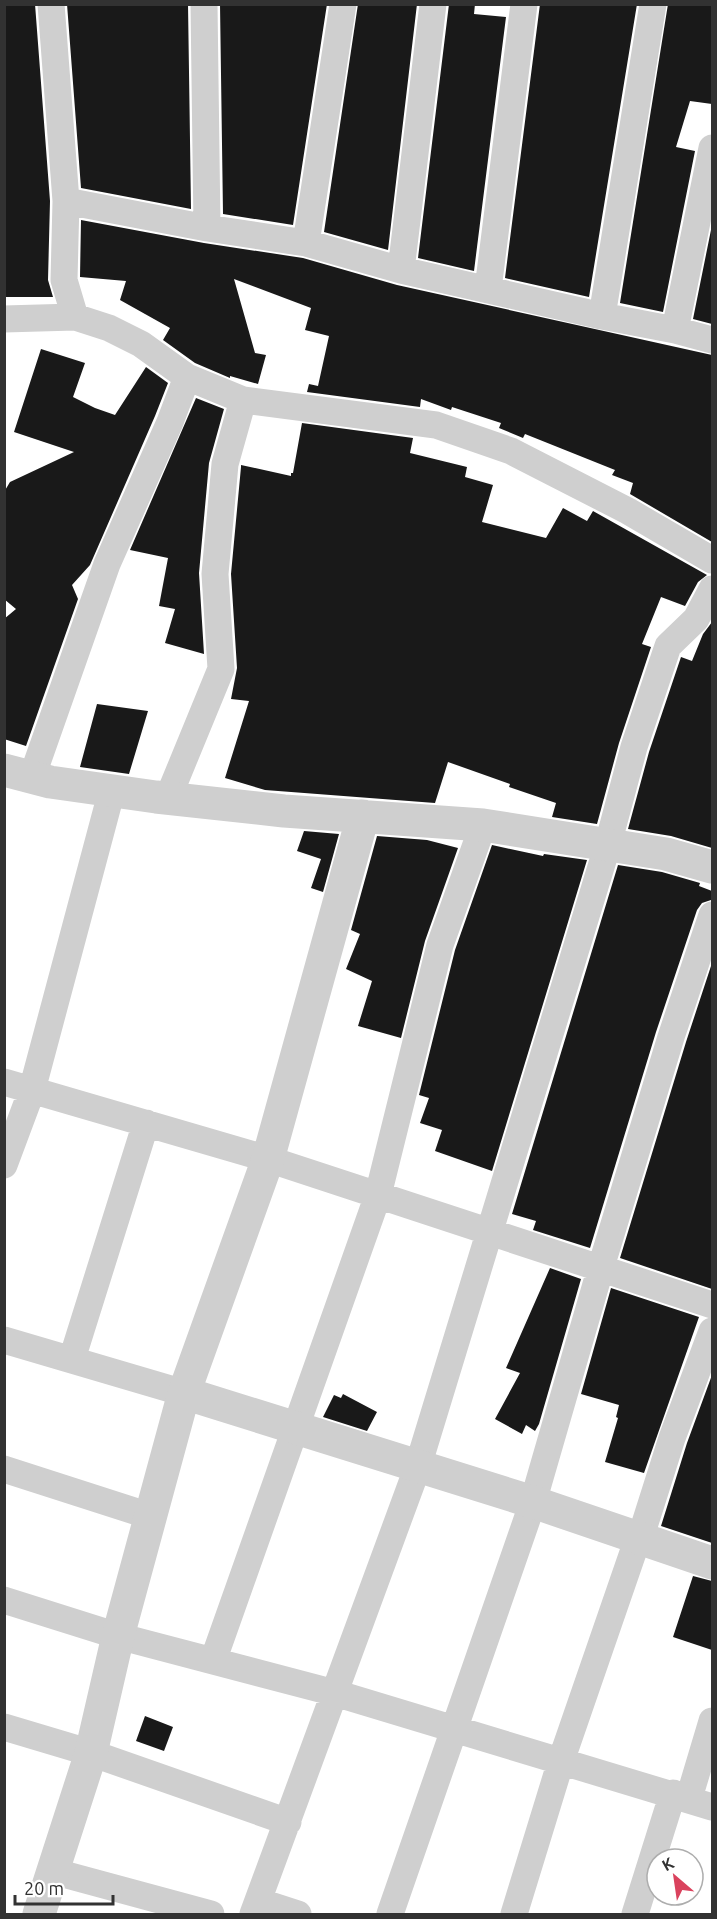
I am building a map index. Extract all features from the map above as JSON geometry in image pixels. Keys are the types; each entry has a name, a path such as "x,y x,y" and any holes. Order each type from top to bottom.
{"street":[{"path":"51,4 66,201 64,280 75,317"},
{"path":"204,4 207,228"},
{"path":"306,243 343,4"},
{"path":"401,270 433,4"},
{"path":"488,289 524,4"},
{"path":"602,316 651,29 653,4"},
{"path":"675,330 712,148"},
{"path":"66,201 207,228 306,243 401,270 712,340"},
{"path":"4,319 75,317 109,328 141,344 187,376 243,399 436,425 511,452 628,511 712,560"},
{"path":"187,376 170,422 106,564 18,773 50,782 284,811 483,825 666,854 712,867"},
{"path":"168,798 221,669 215,574 225,464 243,399"},
{"path":"298,1914 255,1908 418,1466 608,844 634,747 668,646 696,619 712,589"},
{"path":"4,1166 32,1090 112,790"},
{"path":"39,1914 91,1753 118,1635 184,1393 268,1159 363,816"},
{"path":"213,1660 378,1195 440,945 483,825"},
{"path":"390,1914 456,1730 533,1502 671,1037 712,915"},
{"path":"4,1082 268,1159 712,1305"},
{"path":"72,1359 146,1123"},
{"path":"514,1914 561,1761 672,1438 712,1331"},
{"path":"4,1340 184,1393 533,1502 712,1563"},
{"path":"4,1469 150,1516"},
{"path":"4,1600 118,1635 335,1693 692,1800"},
{"path":"635,1914 692,1800 712,1721"},
{"path":"4,1727 91,1753 288,1822"},
{"path":"52,1871 211,1914"}],"building":[{"path":"4,4 35,4 50,201 48,280 53,297 4,297"},
{"path":"67,4 188,4 191,209 81,188"},
{"path":"220,4 327,4 293,225 223,214"},
{"path":"358,4 417,4 388,250 324,232"},
{"path":"449,4 475,4 474,14 506,17 474,271 418,258"},
{"path":"540,4 637,4 589,297 505,278"},
{"path":"668,4 712,4 712,104 690,101 676,147 695,151 663,312 620,303"},
{"path":"81,220 204,243 303,258 397,285 712,355 712,542 630,494 633,483 612,475 615,470 525,434 523,438 499,428 501,423 452,407 451,410 421,399 420,407 307,392 309,384 318,386 329,336 305,330 311,308 234,279 255,353 266,355 258,384 230,376 230,378 195,363 163,340 170,328 120,300 126,281 80,277"},
{"path":"712,225 712,324 693,319"},
{"path":"41,349 85,363 73,397 115,415 146,367 168,383 90,565 72,585 78,599 26,746 4,739 4,619 16,609 4,599 4,492 10,482 74,452 14,432"},
{"path":"196,398 224,409 209,463 199,573 204,654 165,643 175,609 159,606 168,558 130,550"},
{"path":"302,423 413,438 410,453 467,467 465,477 493,485 482,522 546,538 563,508 587,521 593,511 707,575 698,582 685,606 661,597 642,644 651,647 619,743 597,824 552,817 556,803 448,762 435,803 265,790 225,778 249,701 231,699 237,668 231,574 241,465 291,476"},
{"path":"712,622 712,848 671,836 628,829 649,752 681,657 692,661 703,634"},
{"path":"97,704 148,711 129,774 80,767"},
{"path":"304,831 339,834 323,892 311,888 321,859 297,851"},
{"path":"377,836 427,840 458,848 425,941 401,1038 358,1026 372,981 346,969 360,934 351,930"},
{"path":"492,845 543,856 544,854 587,860 492,1171 435,1151 442,1130 420,1123 429,1098 419,1095 455,950"},
{"path":"618,865 662,872 700,883 699,886 712,891 712,895 711,900 702,903 697,910 656,1032 590,1248 533,1230 536,1221 512,1214"},
{"path":"712,963 712,1289 620,1258"},
{"path":"550,1268 581,1279 539,1424 535,1431 526,1425 522,1434 495,1419 520,1373 506,1368"},
{"path":"611,1288 699,1317 644,1473 605,1462 618,1418 616,1417 619,1405 581,1394"},
{"path":"712,1375 712,1543 661,1526 687,1443"},
{"path":"343,1394 377,1412 367,1431 323,1417 334,1395 341,1398"},
{"path":"693,1576 712,1581 712,1650 673,1637"},
{"path":"145,1716 173,1727 164,1751 136,1741"}]}
